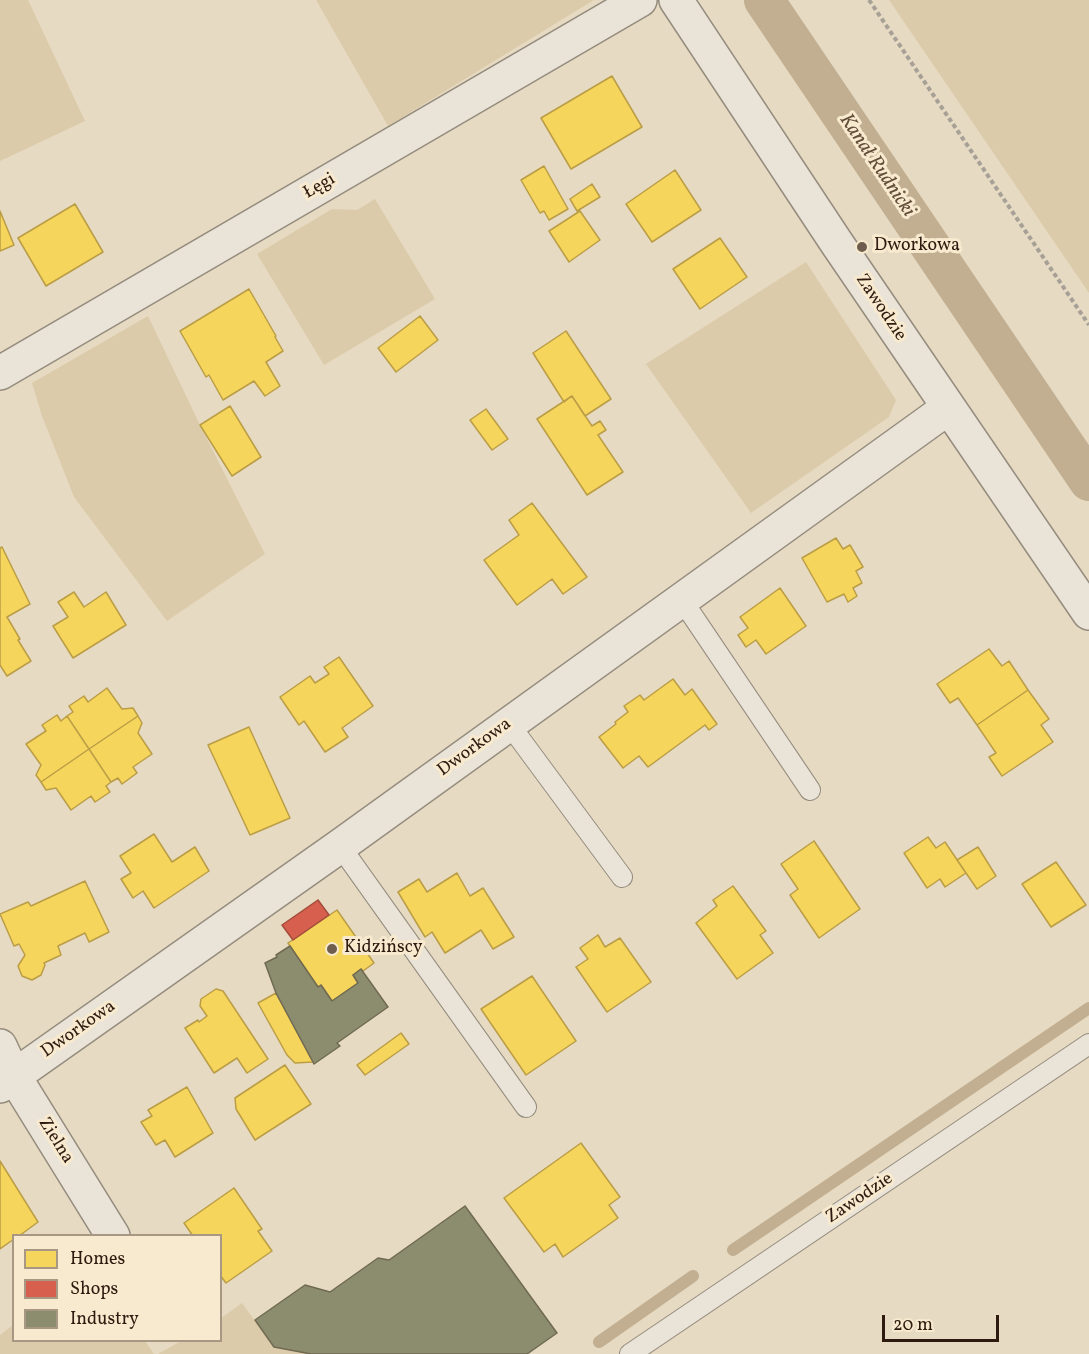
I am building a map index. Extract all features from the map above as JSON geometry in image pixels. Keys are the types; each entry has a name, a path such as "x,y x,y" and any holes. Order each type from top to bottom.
{"street":[{"name":"Łęgi","path":"0,374 640,0"},
{"name":"Zawodzie","path":"676,0 830,233 1089,613"},
{"name":"Dworkowa","path":"7,1081 340,846 948,408"},
{"name":"Zielna","path":"0,1046 7,1081 112,1234"}],"lane":[{"path":"682,600 810,790"},
{"path":"509,724 622,877"},
{"path":"340,846 526,1107"},
{"name":"Zawodzie","path":"630,1354 1089,1044"}],"path":[{"path":"869,0 1089,325"}],"shaded area":[{"path":"0,0 28,0 85,121 0,161"},
{"path":"316,0 594,0 388,126"},
{"path":"889,0 1089,0 1089,293"},
{"path":"375,199 435,299 324,365 257,254 332,209 357,210"},
{"path":"806,262 896,400 889,417 751,513 646,364"},
{"path":"148,316 265,554 167,621 74,497 42,416 32,383"},
{"path":"242,1303 274,1347 311,1354 158,1354 179,1342 222,1342 222,1317"},
{"path":"12,1326 12,1342 146,1342 154,1354 0,1354 0,1335"}],"building: Homes":[{"path":"612,76 642,127 571,169 541,118"},
{"path":"544,166 568,209 549,220 544,211 540,213 521,180"},
{"path":"675,170 701,210 652,242 626,204"},
{"path":"592,184 600,197 577,211 570,199"},
{"path":"75,204 103,252 46,286 18,238"},
{"path":"0,211 14,245 0,251"},
{"path":"580,211 600,240 569,262 549,231"},
{"path":"720,238 747,277 700,309 673,269"},
{"path":"249,289 283,351 266,362 280,386 265,396 254,381 223,400 209,375 206,377 180,331"},
{"path":"420,316 438,340 396,372 378,348"},
{"path":"566,331 611,399 585,416 572,396 564,402 533,353"},
{"path":"572,396 592,426 600,421 606,430 598,435 623,472 587,495 537,419"},
{"path":"230,406 261,457 232,476 200,425"},
{"path":"486,409 508,439 492,450 470,420"},
{"path":"532,503 587,577 563,594 552,579 517,605 484,560 519,535 509,520"},
{"path":"836,538 843,549 850,545 863,567 856,571 862,583 853,588 857,596 848,602 844,594 827,602 802,558"},
{"path":"2,547 30,604 7,617 31,661 7,676 0,665 0,548"},
{"path":"780,588 806,626 766,654 756,640 746,647 738,635 748,628 740,617"},
{"path":"74,592 84,607 106,592 126,625 73,658 53,626 68,617 58,602"},
{"path":"989,649 1002,666 1009,661 1028,690 977,725 958,698 950,703 937,684"},
{"path":"339,657 373,706 342,728 348,737 325,752 304,721 299,725 280,697 310,676 315,683 329,674 324,667"},
{"path":"673,679 685,695 692,689 717,724 709,730 705,725 648,767 639,756 623,768 599,737 628,712 624,706 640,695 644,700"},
{"path":"107,688 122,709 133,708 138,716 89,749 67,716 73,712 69,706 84,696 88,702"},
{"path":"1028,690 1049,719 1041,725 1053,742 1002,776 989,757 996,753 977,725"},
{"path":"57,715 61,721 67,716 89,749 41,782 36,775 41,765 26,744 46,731 42,725"},
{"path":"138,716 142,723 138,733 152,754 133,767 137,773 122,784 118,778 111,782 89,749"},
{"path":"249,727 290,818 250,835 208,745"},
{"path":"89,749 111,782 106,786 110,792 95,802 91,796 71,810 56,788 46,790 41,782"},
{"path":"154,834 172,862 195,847 209,871 154,908 143,891 133,898 121,879 131,873 120,856"},
{"path":"928,837 936,848 945,842 966,873 945,887 940,879 927,888 904,853"},
{"path":"814,841 860,909 819,938 790,895 798,889 781,864"},
{"path":"978,847 996,876 977,889 957,860"},
{"path":"1056,862 1086,905 1051,927 1022,884"},
{"path":"457,873 470,896 483,888 514,937 493,949 481,930 445,953 432,932 425,937 398,892 419,879 427,892"},
{"path":"85,881 109,932 89,942 85,933 58,946 61,955 44,963 41,975 32,980 22,976 18,966 25,955 19,944 14,946 0,914 28,902 31,906"},
{"path":"733,886 766,931 760,935 773,953 737,979 696,923 717,906 713,900"},
{"path":"337,910 374,963 353,975 358,983 332,1001 321,985 318,987 288,943"},
{"path":"598,935 605,947 620,938 651,982 607,1012 576,967 588,959 580,948"},
{"path":"532,976 576,1041 526,1075 481,1009"},
{"path":"216,989 223,991 268,1059 247,1073 237,1058 214,1073 185,1028 207,1016 200,1006 201,999"},
{"path":"276,993 313,1062 295,1063 287,1055 258,1003"},
{"path":"401,1033 409,1044 365,1075 357,1065"},
{"path":"285,1065 311,1104 255,1140 236,1109 235,1098"},
{"path":"187,1087 213,1133 175,1157 165,1140 156,1145 141,1122 152,1116 148,1110"},
{"path":"581,1143 620,1197 609,1205 618,1218 563,1257 555,1244 544,1252 504,1198"},
{"path":"0,1161 38,1222 22,1234 12,1234 12,1240 0,1249"},
{"path":"234,1188 262,1229 258,1231 272,1251 226,1283 222,1278 222,1234 192,1234 184,1223"}],"building: Shops":[{"path":"318,900 329,915 293,940 282,925"}],"building: Industry":[{"path":"290,946 318,987 321,985 332,1001 358,983 353,975 361,969 388,1007 337,1043 340,1046 314,1064 276,993 265,963"},
{"path":"465,1206 557,1333 527,1354 311,1354 274,1347 255,1320 305,1285 330,1292 378,1258 389,1260"}],"waterway":[{"name":"Kanał Rudnicki","path":"764,0 1089,481"},
{"path":"733,1250 1089,1008"},
{"path":"599,1342 693,1276"}],"place":[{"name":"Dworkowa","path":"862,247"},
{"name":"Kidzińscy","path":"332,949"}]}
